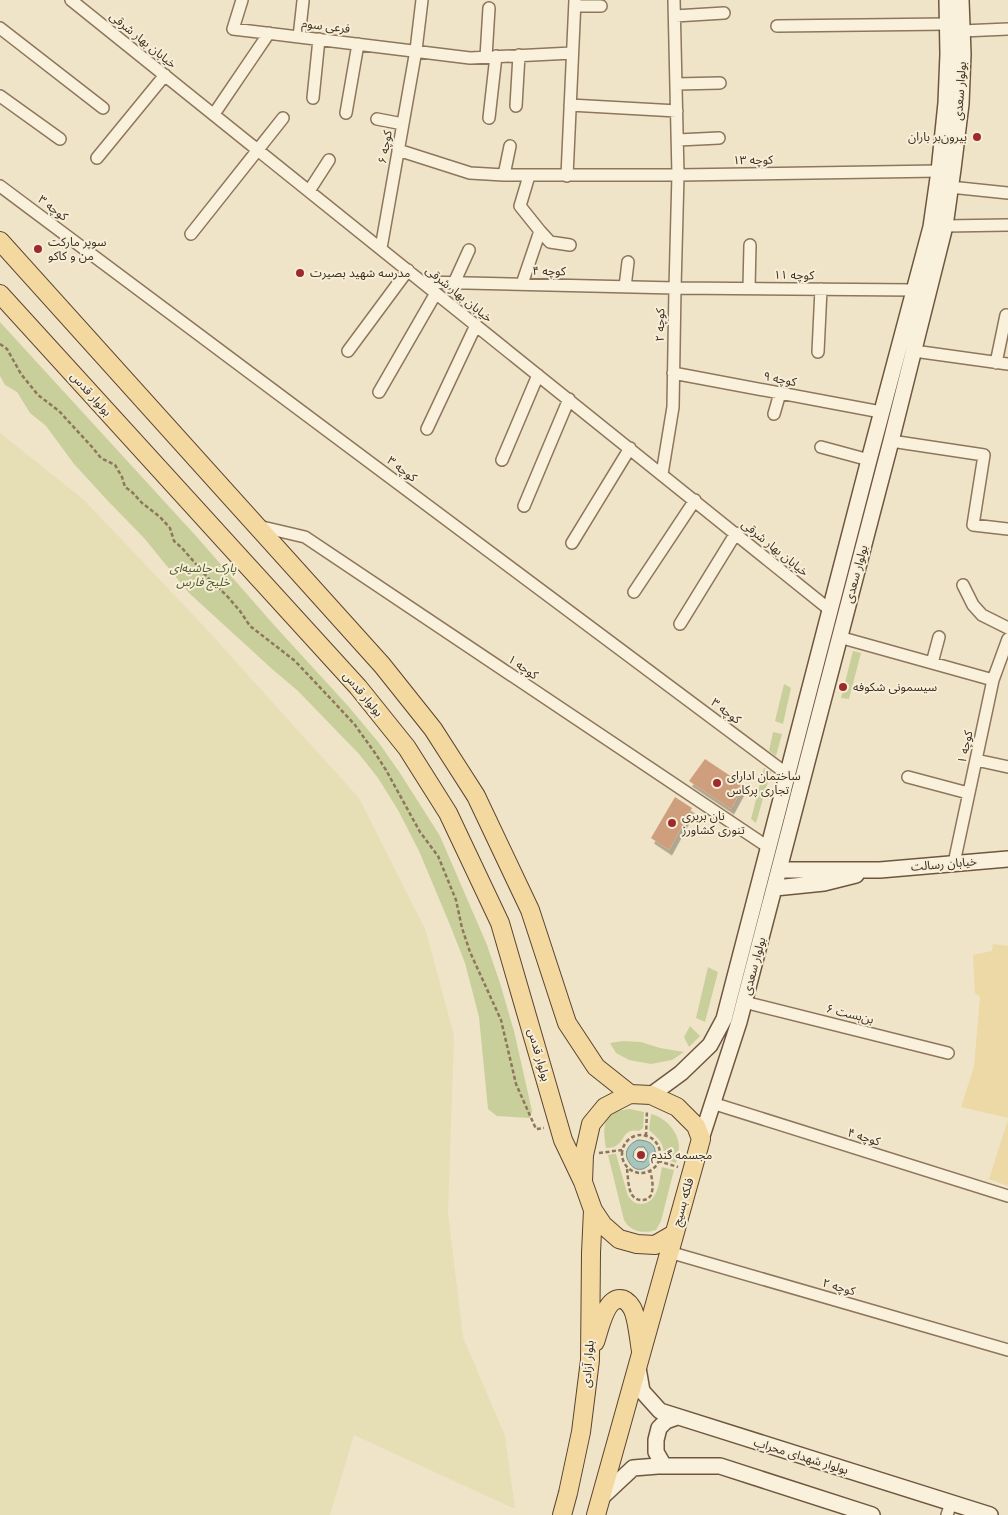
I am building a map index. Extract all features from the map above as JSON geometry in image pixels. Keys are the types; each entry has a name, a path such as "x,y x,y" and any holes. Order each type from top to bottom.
{"main road":[{"name":"بولوار سعدی","path":"650,1094 681,1073 710,1045 724,1019 881,412 931,227 946,103 947,0"},
{"name":"بولوار سعدی","path":"701,1139 739,1022 775,888 914,351 944,226 960,104 963,54 961,0"},
{"path":"0,242 382,665 433,729 476,796 530,910 567,1023 596,1067 630,1094"},
{"name":"بولوار قدس","path":"0,294 358,687 407,748 448,813 500,923 560,1128 583,1182"},
{"name":"خیابان رسالت","path":"880,870 1008,859"},
{"path":"779,870 880,870"},
{"path":"775,888 824,883 880,870"},
{"name":"فلکه بسیج","path":"630,1094 650,1094 677,1107 696,1126 701,1139 674,1234 656,1245 638,1244 620,1239 603,1225 593,1210 583,1182 584,1156 591,1124 605,1107 630,1094"},
{"name":"بلوار آزادی","path":"562,1515 581,1432 590,1360 593,1210"},
{"path":"596,1515 674,1234"},
{"path":"590,1360 602,1318 609,1305 615,1300 622,1299 633,1309 640,1362"},
{"name":"بولوار شهدای محراب","path":"640,1362 642,1391 660,1412 677,1416 949,1509 990,1515"},
{"path":"664,1466 656,1452 659,1428 666,1421 677,1416"},
{"path":"602,1497 633,1468 720,1466 872,1515"}],"street":[{"name":"خیابان بهار شرقی","path":"71,0 830,610"},
{"name":"فرعی سوم","path":"242,0 233,30 416,50 470,58 572,53"},
{"path":"416,50 422,0"},
{"path":"674,0 678,175"},
{"path":"299,37 303,1"},
{"path":"567,176 575,3 601,6"},
{"path":"489,8 491,56 489,118"},
{"path":"675,16 724,13"},
{"path":"777,26 948,24"},
{"path":"0,28 103,108"},
{"path":"962,30 1008,29"},
{"path":"214,114 269,33"},
{"path":"313,98 319,39"},
{"path":"346,113 358,44"},
{"name":"کوچه ۶","path":"381,248 416,50"},
{"path":"516,106 519,55"},
{"path":"97,158 165,75"},
{"path":"676,84 720,83"},
{"path":"0,96 60,139"},
{"path":"570,105 677,111"},
{"path":"191,234 283,118"},
{"path":"377,119 403,124"},
{"path":"678,140 719,138"},
{"path":"504,175 510,146"},
{"name":"کوچه ۱۳","path":"398,150 470,173 528,176 939,171"},
{"path":"309,190 329,160"},
{"name":"کوچه ۲","path":"662,474 673,407 678,175"},
{"path":"528,176 520,206 550,242 570,245"},
{"name":"کوچه ۳","path":"0,186 787,774"},
{"path":"950,187 1008,193"},
{"path":"944,226 1008,225"},
{"path":"522,284 540,231"},
{"path":"749,288 750,245"},
{"path":"454,283 469,250"},
{"path":"625,286 628,262"},
{"path":"348,351 408,270"},
{"name":"کوچه ۴","path":"423,282 675,288"},
{"name":"کوچه ۱۱","path":"675,288 914,290"},
{"path":"818,352 821,289"},
{"path":"379,392 436,293"},
{"path":"914,351 1002,363 1006,315"},
{"path":"427,429 476,325"},
{"name":"کوچه ۹","path":"674,373 881,412"},
{"path":"502,460 538,375"},
{"path":"774,414 780,393"},
{"path":"524,506 569,399"},
{"path":"891,441 984,455 973,525 1008,529"},
{"path":"821,447 869,460"},
{"path":"572,542 630,448"},
{"path":"634,592 695,500"},
{"name":"کوچه ۱","path":"256,525 305,537 768,847"},
{"path":"680,624 736,533"},
{"path":"964,585 973,605 982,615 1008,628"},
{"path":"839,637 993,680"},
{"path":"932,663 939,637"},
{"name":"کوچه ۱","path":"954,863 993,680 1008,639"},
{"path":"976,760 1008,767"},
{"path":"908,777 968,793"},
{"name":"بن‌بست ۶","path":"744,1002 948,1053"},
{"name":"کوچه ۴","path":"712,1103 1008,1196"},
{"name":"کوچه ۲","path":"669,1252 1005,1349"}],"path":[{"path":"0,344 7,350 21,374 38,396 59,411 101,458 114,465 122,477 125,487 132,491 142,503 160,517 170,528 174,541 203,573 228,596 250,626 295,661 355,725 386,770 420,832 438,856 456,900 470,952 501,1020 516,1084 536,1129 560,1128"},
{"path":"646,1136 650,1094"},
{"path":"627,1169 642,1174 654,1169 660,1151 653,1140 646,1136 632,1138 624,1145 621,1156 627,1169 631,1194 636,1199 641,1200 651,1194 652,1177 650,1171"},
{"path":"584,1156 622,1150"},
{"path":"658,1160 692,1172"}],"shaded area":[{"path":"0,433 84,500 199,621 359,798 426,931 454,1036 448,1213 463,1337 505,1436 515,1509 354,1435 330,1515 0,1515"}],"green space":[{"name":"پارک حاشیه‌ای خلیج فارس","path":"0,322 349,707 379,743 400,773 440,836 487,945 514,1031 532,1111 530,1118 497,1116 488,1109 479,1017 465,963 419,851 398,810 378,778 359,754 298,691 189,593 144,538 74,464 46,426 30,413 17,392 5,385 0,376"},
{"path":"853,651 861,653 849,699 841,698"},
{"path":"784,684 791,688 783,724 775,721"},
{"path":"773,732 782,734 776,756 769,751"},
{"path":"764,768 771,771 756,823 751,819"},
{"path":"708,967 718,972 705,1022 696,1018"},
{"path":"690,1026 700,1036 689,1047 684,1037"},
{"path":"623,1041 641,1042 660,1048 684,1052 672,1060 651,1064 629,1060 616,1053 610,1043"},
{"path":"630,1109 644,1112 643,1128 639,1131 628,1132 617,1145 606,1148 604,1133 609,1116 621,1110"},
{"path":"651,1114 666,1122 677,1136 679,1147 676,1163 664,1159 661,1142 649,1130"},
{"path":"616,1154 628,1196 637,1203 647,1203 655,1195 662,1167 674,1170 661,1221 656,1230 638,1231 630,1227 624,1220 608,1155"}],"sand":[{"path":"993,944 1008,946 1008,1118 961,1107 974,1067 980,997 975,993 973,955 992,951"},
{"path":"1008,1120 1008,1186 989,1179"}],"water":[{"path":"638,1140 649,1142 654,1147 653,1161 642,1169 635,1168 627,1159 627,1149","holes":["638,1147 644,1147 648,1153 647,1158 644,1162 637,1161 633,1157 634,1151"]}],"building":[{"name":"ساختمان ادارای تجاری پرکاس","path":"705,759 744,785 731,809 689,781"},
{"name":"نان بربری تنوری کشاورز","path":"675,797 692,808 669,850 651,838"}],"place":[{"name":"بیرون‌بر باران","path":"977,137"},
{"name":"سوپر مارکت من و کاکو","path":"38,249"},
{"name":"مدرسه شهید بصیرت","path":"300,273"},
{"name":"سیسمونی شکوفه","path":"843,687"},
{"name":"ساختمان ادارای تجاری پرکاس","path":"717,783"},
{"name":"نان بربری تنوری کشاورز","path":"672,823"},
{"name":"مجسمه گندم","path":"641,1155"}]}
